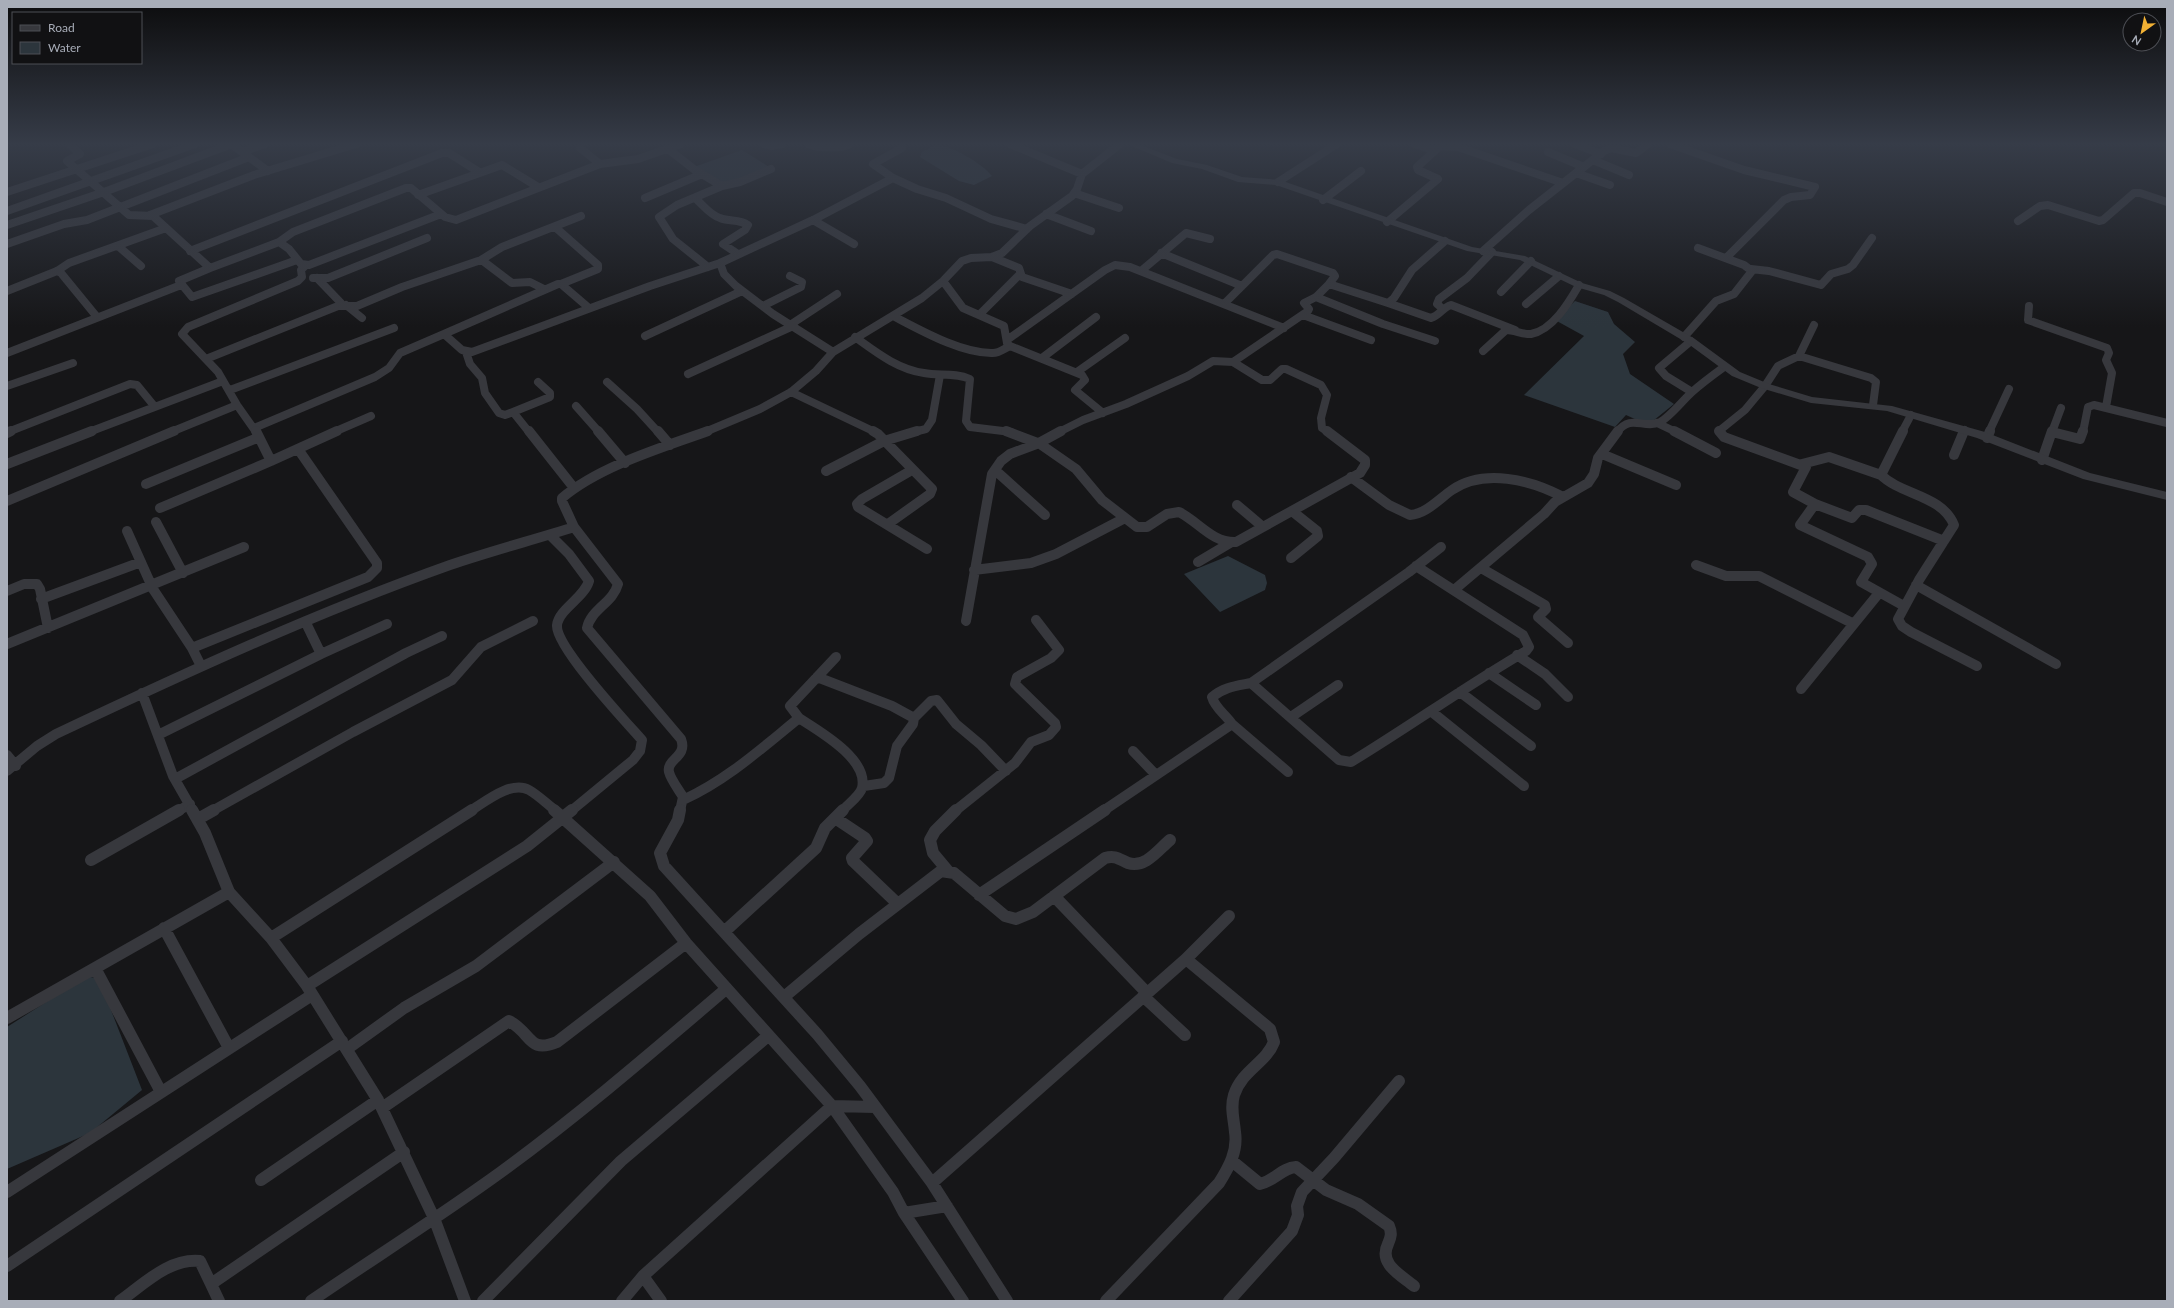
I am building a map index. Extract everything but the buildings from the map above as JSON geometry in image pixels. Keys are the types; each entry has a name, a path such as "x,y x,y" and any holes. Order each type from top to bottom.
{"street":[{"path":"7,211 24,205"},
{"path":"7,225 66,205"},
{"path":"7,244 64,224 87,220 120,206 132,216 150,215 177,205"},
{"path":"190,251 308,205"},
{"path":"297,260 195,297 190,296 179,281 279,242 293,232 363,205"},
{"path":"430,205 441,214 456,220 495,205"},
{"path":"678,205 664,211 659,217 663,227 671,238 708,267"},
{"path":"702,205 715,217 736,218 748,225 745,230 723,244 738,254"},
{"path":"444,334 466,352 494,345 589,308 720,263 813,220 841,205"},
{"path":"961,205 991,219 1024,228"},
{"path":"568,482 625,463 667,441 737,420 791,392 816,371 833,352 855,337 922,298 943,281 958,264 966,259 992,257 1002,254 1024,228 1060,205"},
{"path":"1109,205 1119,208"},
{"path":"1338,205 1445,241 1531,261 1579,285 1607,293 1688,339 1724,367 1766,386 1811,400 1873,406 1911,415 1987,438 2086,476 2167,496"},
{"path":"1387,222 1407,205"},
{"path":"1443,309 1437,304 1439,299 1467,278 1487,251 1538,205"},
{"path":"1726,258 1779,205"},
{"path":"2048,205 2099,221 2103,220 2120,205"},
{"path":"2018,221 2040,206 2048,205"},
{"path":"302,277 301,270 305,266 441,214"},
{"path":"1046,214 1090,231"},
{"path":"150,215 210,268"},
{"path":"351,307 402,287 481,260 502,247 581,216"},
{"path":"813,220 854,244"},
{"path":"254,428 375,377 389,368 400,353 544,288 561,284 598,269 598,265 555,227"},
{"path":"7,291 57,271 69,263 166,228"},
{"path":"1141,271 1186,233 1210,239"},
{"path":"271,461 257,438 254,428 237,405 230,390 206,359 182,334 183,331 302,277 328,278 427,238"},
{"path":"1698,248 1751,269 1769,271 1821,285 1832,274 1848,269 1853,265 1872,238"},
{"path":"1388,303 1394,298 1412,270 1445,241"},
{"path":"279,242 290,249 297,260 305,266"},
{"path":"118,246 141,266"},
{"path":"1161,253 1194,268 1242,286"},
{"path":"1225,303 1273,255 1278,254 1333,273 1335,276 1316,297 1304,302 1309,308 1303,315 1233,362"},
{"path":"992,257 1019,268 1020,274"},
{"path":"481,260 512,283 517,284 530,282 544,288"},
{"path":"1501,292 1531,261"},
{"path":"720,263 724,274 742,291 791,326 833,352"},
{"path":"893,316 931,335 977,350 994,353 1110,267 1121,265 1141,271 1225,303 1284,328"},
{"path":"1692,392 1666,376 1659,368 1688,339 1716,301 1734,294 1751,273 1751,269"},
{"path":"57,271 61,273 97,317"},
{"path":"1020,274 1042,285 1060,289 1072,294"},
{"path":"979,315 1020,274"},
{"path":"763,306 801,287 802,282 790,276"},
{"path":"1526,304 1559,276"},
{"path":"317,278 340,304 351,307 362,318"},
{"path":"943,281 960,305 968,311 994,320 1004,326 1009,343 1082,375 1085,380 1075,388 1076,392 1103,413"},
{"path":"561,284 589,308"},
{"path":"1329,284 1431,318 1437,316 1443,309 1452,305 1515,330 1530,334 1541,329 1559,313 1579,285"},
{"path":"7,353 181,285"},
{"path":"645,336 742,291"},
{"path":"688,374 791,326 837,294"},
{"path":"1316,297 1435,341"},
{"path":"206,359 340,304"},
{"path":"2029,306 2028,320 2097,344 2109,350 2106,360 2112,370 2112,379 2106,407"},
{"path":"1303,315 1371,340"},
{"path":"1042,358 1096,317"},
{"path":"1814,325 1799,356 1794,360 1778,366 1766,386 1742,414 1721,428 1720,434 1802,464 1806,468 1793,492 1815,504 1852,518 1859,510 1866,510 1944,541"},
{"path":"230,390 394,328"},
{"path":"1483,351 1503,332 1515,330"},
{"path":"855,337 896,365 915,372 966,376 970,379 966,420 970,427 1010,432 1039,443 1080,473 1102,500 1137,526 1143,528 1167,514 1179,512 1217,540 1230,543"},
{"path":"1077,372 1125,338"},
{"path":"466,352 467,359 482,378 485,393 499,413 505,415 550,397 550,393 538,382"},
{"path":"1799,356 1871,378 1876,382 1877,386 1873,406"},
{"path":"966,621 985,507 995,470 1010,454 1039,443 1083,420 1103,413 1188,376 1213,361 1233,362 1262,380 1270,380 1282,369 1286,368 1320,385 1327,395 1321,418 1322,428 1365,460 1363,469 1292,511 1236,542 1230,543 1198,562"},
{"path":"7,386 72,363"},
{"path":"1657,423 1660,422 1692,392 1724,367"},
{"path":"826,471 884,441 920,431 929,426 940,375"},
{"path":"7,464 223,381"},
{"path":"607,382 667,441"},
{"path":"7,433 130,384 137,384 155,407"},
{"path":"1987,438 2009,389"},
{"path":"791,392 871,430 884,441 912,470 929,484 932,491 888,524"},
{"path":"7,501 237,405"},
{"path":"2052,432 2080,439 2082,437 2088,407 2094,405 2167,423"},
{"path":"576,406 625,463"},
{"path":"2042,460 2060,408"},
{"path":"513,412 568,482"},
{"path":"1881,475 1911,415"},
{"path":"160,508 271,461 371,416"},
{"path":"1454,590 1563,497 1588,483 1594,474 1597,462 1602,454 1626,423 1636,421 1657,423 1716,453"},
{"path":"1954,455 1964,430"},
{"path":"146,484 257,438"},
{"path":"7,755 11,768 46,740 142,693 195,656 368,577 377,568 377,563 298,449"},
{"path":"1602,454 1676,485"},
{"path":"1802,464 1829,457 1881,475 1888,482 1937,505 1950,515 1954,525 1916,585 1898,619 1902,626 1977,666"},
{"path":"912,470 858,502 858,507 927,548"},
{"path":"995,470 1045,515"},
{"path":"1351,477 1397,509 1410,515 1415,515 1454,488 1474,480 1490,477 1544,487 1563,497"},
{"path":"7,1192 229,1048 310,990 528,846 627,766 640,753 642,740 568,652 557,634 556,627 560,616 584,593 588,587 589,581 569,554 562,531 562,501 568,482"},
{"path":"1237,504 1263,527"},
{"path":"1815,504 1800,525 1868,557 1872,564 1861,582 1904,606"},
{"path":"1291,558 1318,536 1314,528 1292,511"},
{"path":"974,570 1035,562 1056,554 1125,518"},
{"path":"156,522 183,573"},
{"path":"127,531 152,586 195,656"},
{"path":"195,656 306,623 364,598 451,565 562,531"},
{"path":"562,531 618,584 615,593 590,617 587,628 681,738 684,748 669,767 669,773 683,797 683,800 678,820 662,846 660,858 671,875 784,997 840,1061 932,1182 1007,1301"},
{"path":"7,644 152,586 244,546"},
{"path":"1288,772 1232,724 1226,715 1214,705 1212,697 1227,686 1251,683 1441,547"},
{"path":"41,599 142,562"},
{"path":"1696,565 1726,576 1758,576 1854,624"},
{"path":"1251,683 1339,760 1351,762 1432,712 1529,647 1523,635 1416,566"},
{"path":"1481,568 1545,605 1546,609 1538,617 1568,643"},
{"path":"7,591 33,583 37,584 40,589 48,628"},
{"path":"1916,585 2056,664"},
{"path":"1801,689 1879,593"},
{"path":"948,871 931,850 930,840 934,834 945,820 1018,761 1028,745 1052,734 1056,728 1055,723 1015,684 1018,677 1051,658 1059,650 1036,620"},
{"path":"198,819 371,722 452,680 462,671 475,652 481,647 533,621"},
{"path":"306,623 321,654"},
{"path":"158,735 321,654 387,624"},
{"path":"175,779 400,656 442,636"},
{"path":"1517,655 1545,674 1568,697"},
{"path":"724,932 816,848 822,833 864,786 860,772 850,756 799,718 792,711 790,706 836,657"},
{"path":"1489,673 1536,705"},
{"path":"817,677 892,706 914,718"},
{"path":"1291,717 1338,685"},
{"path":"1460,692 1532,746"},
{"path":"142,693 175,779 198,819 229,892 271,938 310,990 380,1104 434,1218 465,1301"},
{"path":"864,786 884,783 889,778 897,746 913,724 914,718 931,700 937,700 942,704 963,732 982,745 1006,771"},
{"path":"1432,712 1524,786"},
{"path":"683,800 712,788 799,718"},
{"path":"980,895 1232,724"},
{"path":"1133,751 1156,775"},
{"path":"271,938 474,809 514,787 528,789 563,817 650,896 686,943 832,1106 893,1192 904,1213 963,1301"},
{"path":"91,860 190,804"},
{"path":"835,818 865,838 867,841 852,858 853,862 898,904"},
{"path":"784,997 898,904 942,871 954,873 1005,916 1012,919 1026,918 1105,858 1116,855 1132,864 1142,863 1170,840"},
{"path":"7,1266 344,1045 476,966 614,862"},
{"path":"7,1018 229,892"},
{"path":"1054,896 1145,994 1185,1034"},
{"path":"932,1182 1186,959 1229,916"},
{"path":"164,928 229,1048"},
{"path":"261,1180 509,1021 517,1025 537,1046 545,1047 557,1042 686,943"},
{"path":"1106,1301 1219,1183 1232,1162 1236,1137 1230,1107 1232,1098 1246,1072 1270,1052 1273,1044 1274,1034 1270,1029 1186,959"},
{"path":"95,968 161,1092"},
{"path":"311,1301 480,1187 534,1148 602,1094 726,989"},
{"path":"483,1301 621,1161 768,1036"},
{"path":"1229,1301 1292,1231 1298,1215 1299,1199 1302,1192 1315,1180 1398,1080"},
{"path":"622,1301 643,1276 832,1106 875,1106"},
{"path":"211,1284 404,1152"},
{"path":"1232,1162 1260,1184 1267,1183 1292,1167 1305,1172 1334,1194 1358,1204 1389,1226 1392,1231 1392,1238 1385,1252 1385,1259 1388,1264 1414,1286"},
{"path":"904,1213 947,1206"},
{"path":"120,1301 172,1266 186,1259 200,1261 219,1301"},
{"path":"643,1276 661,1301"}],"water":[{"path":"1575,301 1608,312 1614,324 1635,342 1623,354 1630,374 1674,404 1648,425 1626,415 1615,427 1524,395 1584,336 1555,320"},
{"path":"1228,556 1265,575 1267,583 1265,590 1220,612 1184,574"},
{"path":"87,976 99,979 142,1090 90,1133 7,1169 7,1027"}]}
